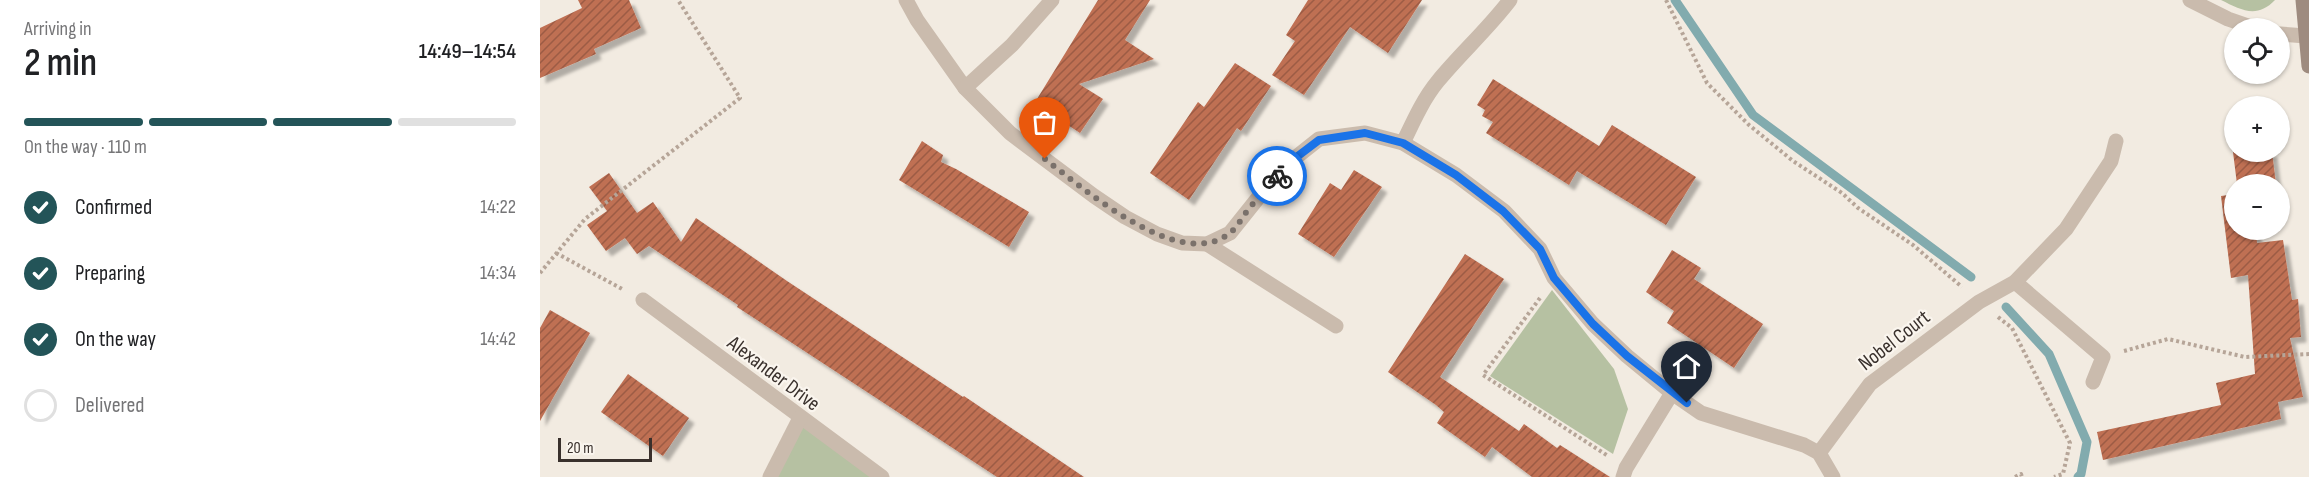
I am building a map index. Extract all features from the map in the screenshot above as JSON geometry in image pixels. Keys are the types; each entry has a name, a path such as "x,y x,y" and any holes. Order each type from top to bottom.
{"main road":[{"path":"2303,0 2308,51"}],"street":[{"path":"906,0 917,20 965,88 1010,133 1125,217 1157,234 1182,243 1207,244 1230,233 1290,162 1319,140 1365,133 1403,143 1456,175 1503,211 1540,249 1554,278 1593,324 1672,393 1701,413 1804,444 1819,453 1833,477"},
{"path":"965,88 1012,45 1052,0"},
{"path":"1403,143 1419,109 1437,82 1492,24 1510,0"},
{"path":"2190,0 2224,18"},
{"path":"2290,39 2308,51"},
{"name":"Nobel Court","path":"1819,453 1870,384 1979,302 2015,282 2066,229 2111,161 2116,141"},
{"path":"1207,244 1336,326"},
{"path":"2015,282 2103,357 2093,382"},
{"name":"Alexander Drive","path":"642,300 882,477"},
{"path":"1625,473 1672,393"},
{"path":"770,477 800,418"}],"path":[{"path":"540,273 585,219 740,98 678,0"},
{"path":"1666,0 1707,82 1749,125 1793,161 1842,193 1858,208 1913,245 2012,328 2070,443 2063,474 2054,477"},
{"path":"556,254 642,300"},
{"path":"1554,278 1483,375 1625,473"},
{"path":"2103,357 2168,339 2245,357 2309,354"},
{"path":"2015,477 2021,474 2022,477"}],"green space":[{"path":"2221,0 2275,0 2262,9 2249,11"},
{"path":"1552,290 1614,369 1628,409 1613,454 1490,376"},
{"path":"800,418 878,477 770,477"}],"building":[{"path":"578,0 629,0 641,28 594,49 596,54 540,78 540,28 582,8"},
{"path":"1098,0 1150,0 1125,40 1154,59 1079,84 1103,99 1080,133 1039,106 1040,98 1037,99"},
{"path":"1308,0 1422,0 1388,53 1350,27 1304,95 1272,75 1295,41 1286,35"},
{"path":"1235,63 1271,86 1241,131 1237,128 1189,200 1150,173 1198,102 1204,107"},
{"path":"1493,79 1599,146 1612,125 1696,177 1666,225 1577,171 1569,185 1486,133 1493,122 1482,116 1485,110 1477,105"},
{"path":"922,141 943,155 941,162 1029,212 1009,247 899,180"},
{"path":"2234,162 2273,162 2275,174 2236,174"},
{"path":"1354,170 1382,187 1334,257 1298,234 1330,183 1341,190"},
{"path":"609,173 637,213 653,202 681,242 696,218 787,281 1084,477 997,477 737,307 738,305 649,246 637,254 625,238 606,251 587,225 607,211 589,187"},
{"path":"2221,196 2224,196 2224,221"},
{"path":"2226,240 2257,240 2257,243 2283,240 2292,300 2298,299 2301,337 2290,338 2303,397 2278,402 2281,419 2103,460 2097,432 2221,405 2216,383 2255,374 2248,275 2231,278"},
{"path":"1672,250 1701,268 1694,279 1763,324 1734,368 1667,323 1674,311 1646,292"},
{"path":"1465,254 1504,279 1440,377 1519,431 1524,424 1557,448 1560,445 1610,477 1532,477 1492,447 1485,457 1437,423 1444,412 1388,372"},
{"path":"550,310 590,333 540,421 540,328"},
{"path":"628,374 689,418 663,456 601,412"}],"waterway":[{"path":"1675,0 1753,115 1971,277"},
{"path":"2006,307 2049,354 2087,442 2081,474 2078,477"}],"way so far":[{"path":"1045,159 1125,217 1157,234 1182,243 1207,244 1230,233 1277,176"}],"route":[{"path":"1277,176 1290,162 1319,140 1365,133 1403,143 1456,175 1503,211 1540,249 1554,278 1593,324 1627,356 1687,403"}]}
